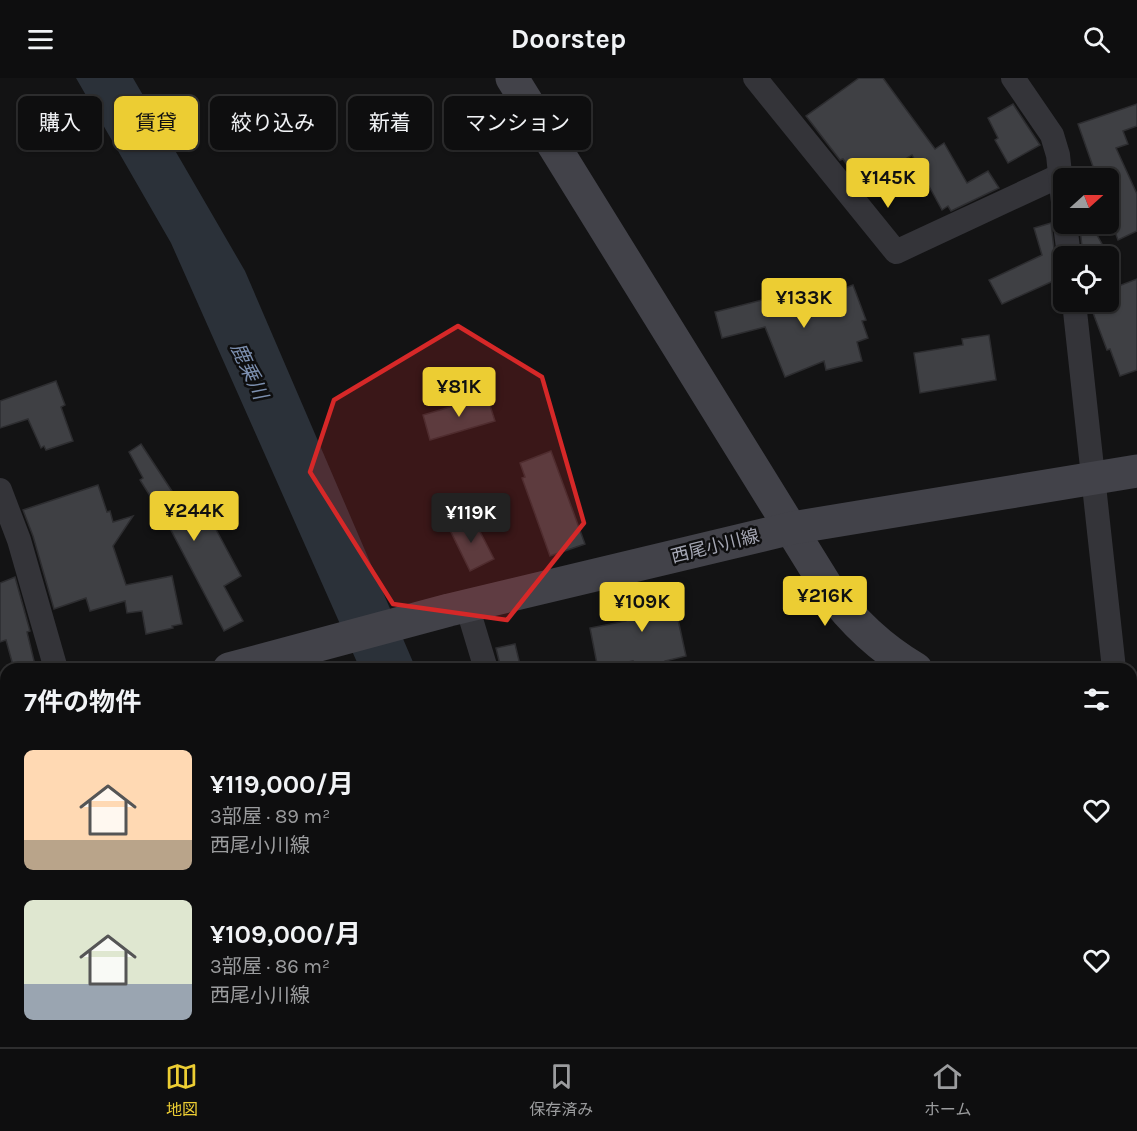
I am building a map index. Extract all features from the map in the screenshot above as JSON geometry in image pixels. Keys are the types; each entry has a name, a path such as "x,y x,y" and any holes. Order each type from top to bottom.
{"main road":[{"path":"512,78 827,587 862,629 886,650 907,663"},
{"name":"西尾小川線","path":"252,663 458,608 792,528 1137,471"}],"street":[{"path":"755,78 896,252 1053,179"},
{"path":"1013,78 1052,135 1058,155 1059,168"},
{"path":"1075,312 1113,663"},
{"path":"0,490 19,540 54,663"},
{"path":"458,608 483,663"}],"highlighted area":[{"path":"458,326 542,377 584,523 507,620 393,604 310,472 334,400"}],"water":[{"path":"76,78 133,78 143,96 114,96 114,144 102,123 102,96 86,96"},
{"name":"鹿乗川","path":"117,150 175,150 245,271 413,663 357,663 171,243"}],"building":[{"path":"859,78 883,78 935,149 944,143 967,183 988,171 999,188 951,211 948,206 942,210 912,155 863,185 860,184 843,159 840,160 806,116"},
{"path":"1013,104 1040,145 1008,163 995,140 998,138 988,118"},
{"path":"1137,104 1137,126 1123,131 1128,144 1116,148 1137,194 1137,231 1118,240 1116,234 1119,234 1119,168 1093,168 1078,124"},
{"path":"1051,223 1054,246 1053,281 1002,304 989,280 1042,255 1034,228"},
{"path":"1081,234 1096,234 1103,246 1082,246"},
{"path":"1137,279 1137,370 1120,376 1093,312 1119,312 1119,286"},
{"path":"853,285 866,320 862,321 868,338 857,342 862,361 826,370 824,361 785,377 765,327 722,338 715,312 785,294 789,309"},
{"path":"989,335 996,380 920,393 914,353 963,345 962,339"},
{"path":"56,381 65,405 61,407 73,441 46,450 44,446 41,448 28,419 0,428 0,401"},
{"path":"487,396 495,421 430,440 423,415"},
{"path":"141,444 183,508 188,506 193,516 205,509 241,576 224,586 243,621 224,631 154,498 152,499 140,480 143,478 129,452"},
{"path":"551,451 585,544 550,556 522,478 525,477 520,463"},
{"path":"98,485 107,512 110,511 113,522 133,516 113,546 126,585 172,576 182,624 146,634 142,611 127,613 125,601 90,611 86,598 54,609 23,510"},
{"path":"472,516 494,559 470,571 449,528"},
{"path":"15,577 30,631 27,632 35,663 12,663 6,640 0,642 0,583"},
{"path":"670,583 686,656 665,661 666,663 634,663 633,661 597,663 590,628 626,621 623,605 641,601 639,589"},
{"path":"515,644 520,663 500,663 496,648"}]}
